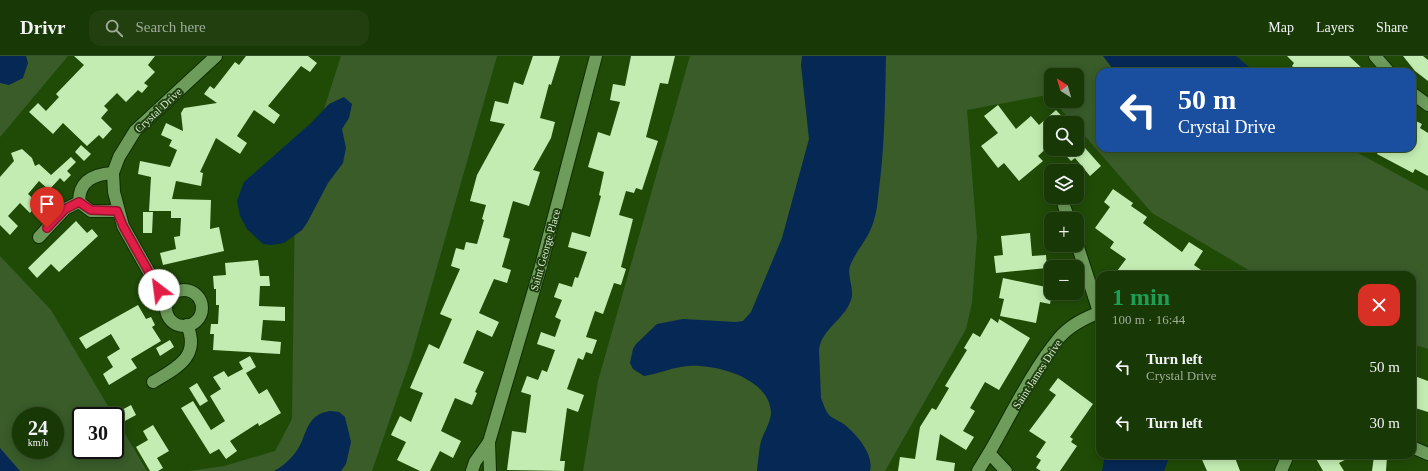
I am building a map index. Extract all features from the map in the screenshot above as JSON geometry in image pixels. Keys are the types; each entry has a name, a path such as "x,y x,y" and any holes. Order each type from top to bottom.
{"street":[{"name":"Crystal Drive","path":"187,325 181,325 172,320 167,310 168,300 159,290 123,226 117,211 113,173 118,157 135,131 216,56"},
{"name":"Saint George Place","path":"490,471 489,442 543,259 596,56"},
{"path":"1375,56 1386,68"},
{"path":"1416,96 1428,105"},
{"path":"79,202 79,194 87,181 100,173 113,173"},
{"path":"79,202 91,210 117,211"},
{"path":"39,237 65,209 79,202"},
{"path":"1064,206 1066,212"},
{"path":"1080,252 1096,300"},
{"path":"152,382 178,367 188,355 191,340 187,325 192,323 201,314 201,302 199,297 194,293 183,290 177,291 168,300"},
{"name":"Saint James Drive","path":"978,471 1033,377 1060,337 1072,326 1096,314"},
{"name":"Saint George Place","path":"472,471 475,462 489,442"},
{"path":"1416,449 1428,454"},
{"path":"989,453 1006,471"},
{"path":"1281,471 1286,459"}],"green space":[{"path":"0,56 68,56 0,137"},
{"path":"341,56 497,56 412,355 372,471 190,471 224,466 275,451 292,419 295,200"},
{"path":"690,56 1140,56 1157,68 1096,68 1096,149 1084,135 1084,116 1067,116 1060,108 1084,108 1084,68 1044,68 1044,97 1042,96 967,110 977,237 972,303 966,329 885,471 583,471 598,381"},
{"path":"1099,152 1356,152 1428,191 1428,349 1416,345 1416,271 1250,271 1152,213"},
{"path":"0,256 51,310 109,407 72,407 72,459 124,459 124,432 147,471 0,471"}],"water":[{"path":"0,56 26,56 28,63 23,78 9,85 0,83"},
{"path":"802,56 886,56 882,165 875,215 872,227 849,269 852,292 850,304 824,335 819,350 821,398 826,411 832,418 845,425 864,445 871,465 870,471 757,471 761,441 771,416 768,400 761,390 751,382 739,376 712,368 688,366 644,376 633,369 630,363 633,349 636,344 657,324 683,319 736,322 743,321 751,312 782,238 809,139 801,65"},
{"path":"1103,56 1236,56 1250,68 1112,68"},
{"path":"344,97 352,104 349,118 342,129 346,148 343,163 328,183 302,230 284,243 271,245 263,244 247,229 240,216 237,201 244,182 311,123 329,104"},
{"path":"330,411 339,412 345,417 351,442 346,464 341,471 274,471 287,462 294,454 300,445 308,426 314,418"},
{"path":"0,448 20,471 0,471"},
{"path":"1104,459 1168,459 1164,471 1102,471"}],"building":[{"path":"74,56 155,56 148,65 155,72 144,83 148,86 142,93 138,90 126,102 117,93 104,106 108,110 101,118 112,129 103,139 99,135 87,146 63,123 53,134 29,112 38,103 46,111 59,97 56,94 84,65"},
{"path":"246,56 308,56 317,63 310,72 301,66 268,106 280,115 274,124 254,110 237,136 247,143 240,154 216,138 200,172 203,173 201,186 176,181 172,199 211,200 210,229 219,227 224,251 163,265 160,253 176,249 174,237 180,236 181,218 171,218 171,211 149,211 151,177 138,174 140,161 170,167 177,150 169,146 172,140 161,135 166,123 183,131 181,113 184,108 217,103 204,94 210,86 214,89 235,62 239,65"},
{"path":"533,56 560,56 551,85 549,84 540,118 555,122 551,138 533,170 540,172 529,206 513,201 503,237 510,239 502,267 511,270 507,283 494,279 479,313 499,322 492,337 477,330 463,363 484,372 475,392 477,393 472,405 455,398 441,431 461,441 453,458 440,451 430,471 420,471 397,460 406,442 391,435 400,416 411,422 423,393 410,388 429,344 439,349 452,319 440,314 460,269 451,266 456,248 464,250 466,242 477,244 484,220 482,219 486,205 470,201 477,175 505,124 490,121 495,101 508,104 514,82 523,85"},
{"path":"631,56 675,56 668,84 660,83 646,137 658,141 642,190 636,188 634,193 626,191 619,215 633,219 621,267 626,269 621,285 614,283 603,314 595,311 586,337 597,340 592,354 586,352 583,360 578,358 567,389 584,395 578,412 567,408 560,461 565,461 564,471 507,470 512,431 526,433 531,395 521,392 527,376 538,380 542,370 547,372 555,350 537,344 541,332 555,337 561,320 555,317 562,300 554,297 559,283 572,287 575,277 578,278 587,252 568,247 572,232 590,237 601,196 599,195 604,172 588,167 598,132 610,136 620,102 610,100 613,84 625,86"},
{"path":"1287,56 1349,56 1362,68 1294,68 1292,66 1294,63"},
{"path":"1403,56 1423,56 1428,60 1428,81 1416,72 1416,68 1413,68"},
{"path":"998,105 1016,129 1031,116 1039,125 1044,121 1044,150 1038,156 1043,161 1019,181 1004,163 998,168 981,146 998,133 984,116"},
{"path":"1056,110 1062,116 1049,116"},
{"path":"1416,121 1422,124 1420,128 1428,133 1428,176 1415,169 1413,173 1377,154 1378,152 1416,152"},
{"path":"81,145 91,154 84,161 75,152"},
{"path":"1084,147 1101,166 1090,176 1084,169 1084,164 1080,164 1075,158 1071,161 1066,156 1084,156"},
{"path":"22,149 32,158 35,166 39,164 51,175 71,157 76,162 67,171 71,175 64,182 60,178 49,190 39,181 28,194 38,203 30,213 20,203 8,216 18,226 10,235 0,225 0,177 14,161 11,153"},
{"path":"1113,189 1133,203 1131,206 1147,217 1143,223 1182,252 1189,242 1203,251 1194,265 1202,271 1117,271 1126,259 1110,248 1114,242 1095,228 1110,207 1104,202"},
{"path":"143,212 153,212 152,233 143,233"},
{"path":"76,221 87,233 92,229 98,236 59,272 51,264 37,278 28,268"},
{"path":"1030,233 1032,256 1046,255 1046,260 1044,260 1044,268 996,273 994,256 1003,255 1001,236"},
{"path":"258,260 260,276 269,276 270,286 260,286 259,306 285,307 285,321 263,320 261,340 281,342 280,354 213,350 214,334 210,334 211,324 218,324 219,305 216,305 216,289 214,289 213,276 226,275 225,263"},
{"path":"1003,278 1044,287 1044,300 1051,300 1050,304 1040,302 1036,323 1000,316 1004,299 999,298"},
{"path":"138,305 146,319 151,317 155,325 152,327 161,341 131,359 137,368 109,385 103,374 113,367 107,357 120,349 111,334 86,349 79,338"},
{"path":"991,318 998,323 999,319 1030,338 999,390 985,382 970,408 975,411 963,431 974,437 966,450 940,434 936,460 955,463 954,471 898,471 900,457 915,459 920,427 932,408 936,410 949,388 945,386 967,350 964,348 973,333 980,337"},
{"path":"170,340 174,347 160,356 156,348"},
{"path":"250,356 256,367 246,373 259,394 267,389 281,413 259,426 258,423 230,441 237,451 226,459 219,449 210,454 181,408 193,401 211,430 225,421 210,396 221,389 213,377 224,371 228,377 243,369 239,362"},
{"path":"1416,376 1428,381 1428,412 1416,408"},
{"path":"1058,378 1093,404 1070,437 1073,439 1071,442 1077,446 1060,471 1041,471 1036,468 1041,460 1036,457 1046,442 1029,431 1056,395 1049,390"},
{"path":"197,383 208,401 200,406 189,388"},
{"path":"131,405 136,415 124,421 124,409"},
{"path":"153,425 169,451 157,458 163,468 158,471 150,471 136,447 148,440 143,431"},
{"path":"1202,459 1236,459 1240,471 1207,471"},
{"path":"1316,459 1346,459 1339,463 1344,471 1323,471"},
{"path":"1374,459 1387,459 1386,471 1372,471"}],"route":[{"path":"47,228 65,209 79,202 84,207 97,212 117,211 123,226 159,290"}]}
